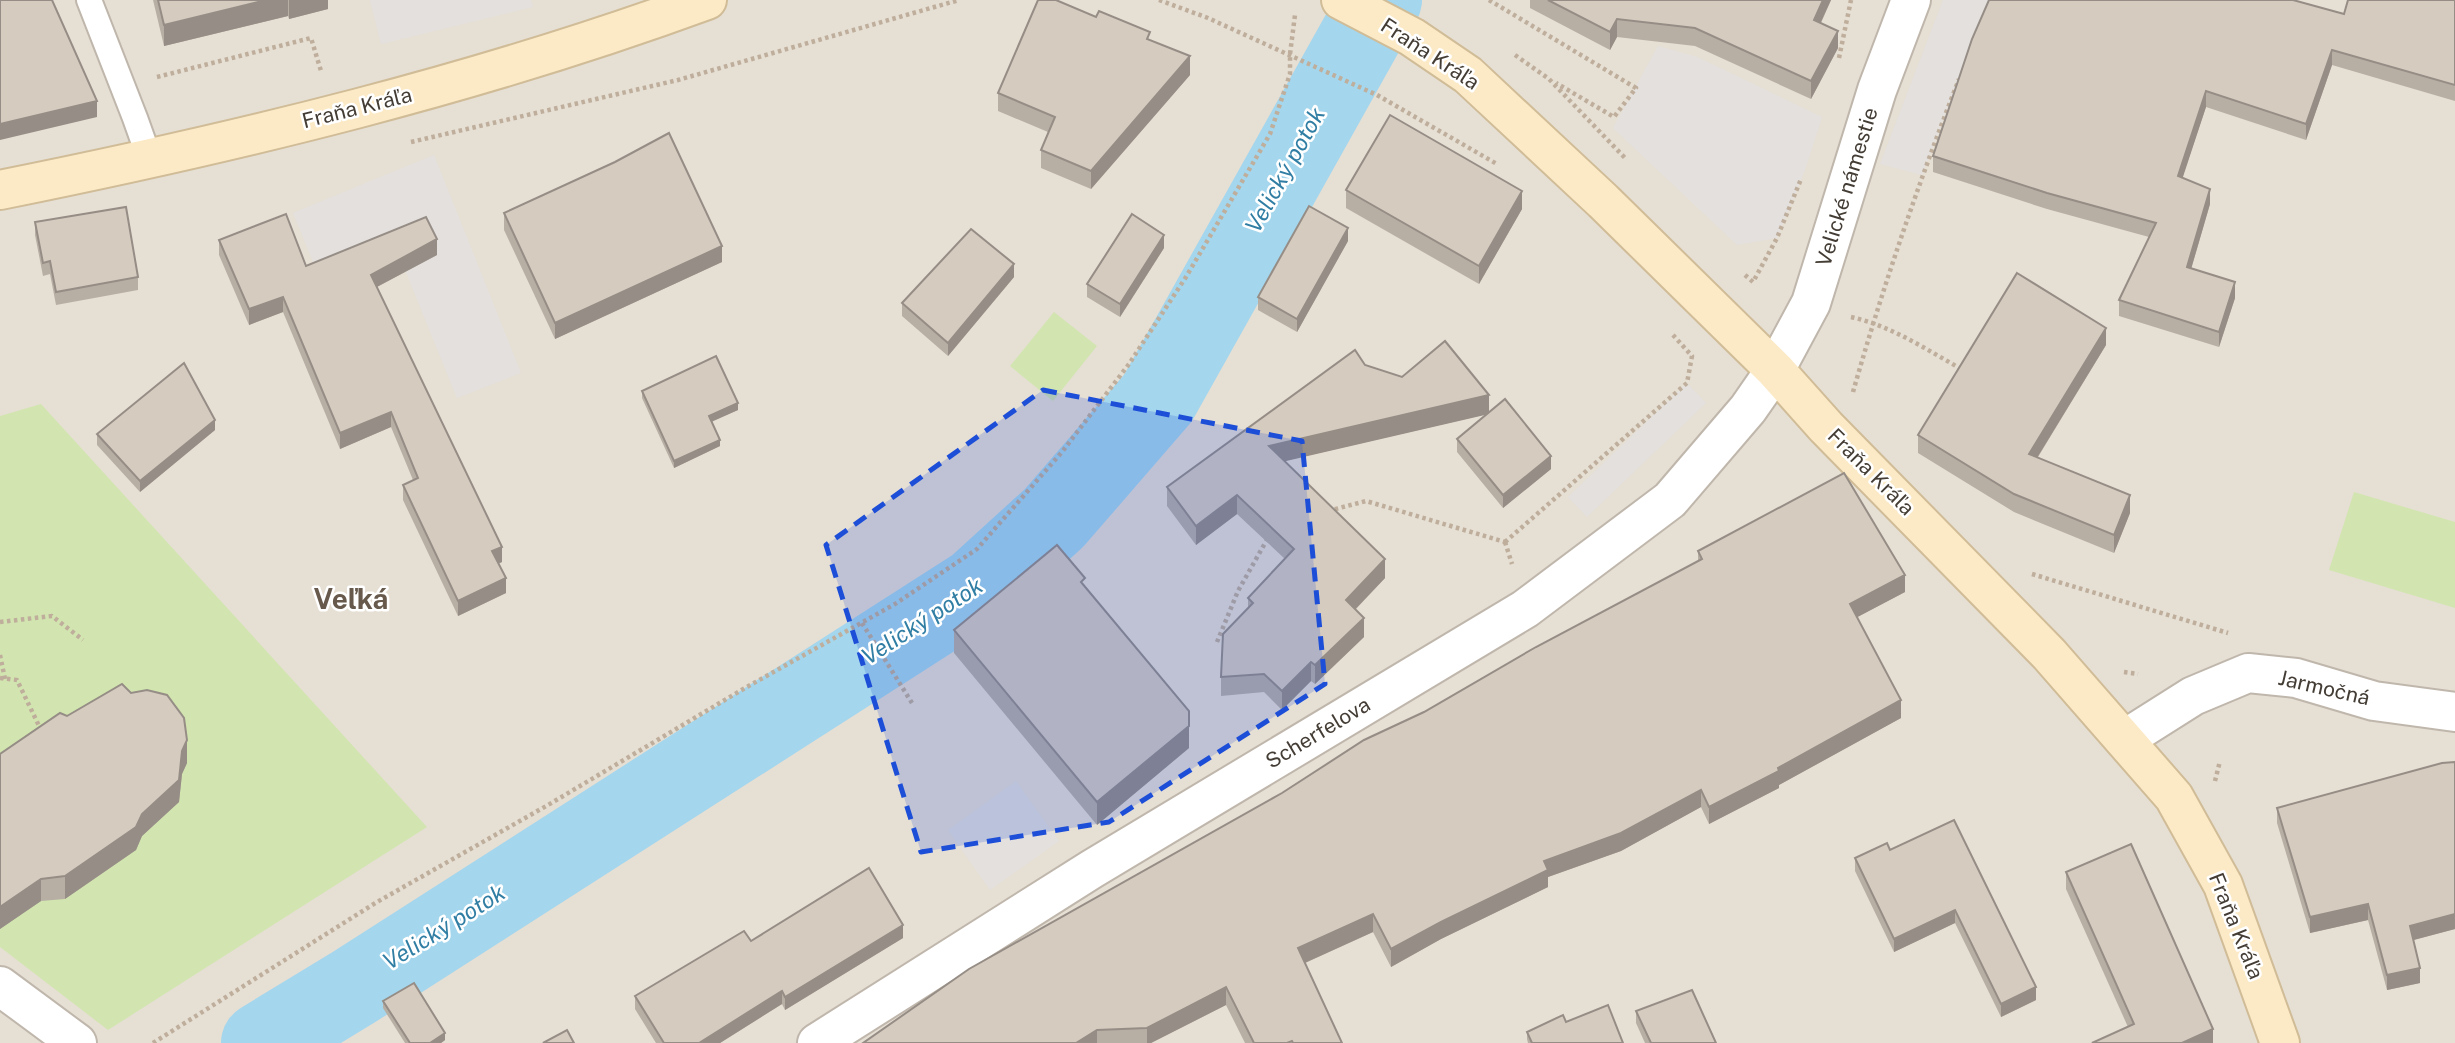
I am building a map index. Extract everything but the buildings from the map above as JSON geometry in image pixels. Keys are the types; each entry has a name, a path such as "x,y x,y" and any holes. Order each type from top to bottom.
{"street":[{"name":"Fraňa Kráľa","path":"0,190 150,160 440,86 707,0"},
{"name":"Fraňa Kráľa","path":"1341,0 1412,37 1468,75 1603,201 1775,370 1826,427 2040,644 2174,797 2223,885 2280,1043"},
{"name":"Velické námestie","path":"1775,370 1811,303 1877,90 1911,0"},
{"name":"Scherfelova","path":"817,1043 1092,869 1525,609 1670,500 1748,409 1775,370"},
{"name":"Jarmočná","path":"2125,739 2193,696 2248,673 2296,678 2374,701 2455,712"},
{"path":"0,986 77,1043"}],"lane":[{"path":"89,0 150,160"}],"path":[{"path":"1159,0 1208,18 1377,95 1501,167"},
{"path":"1489,0 1636,88 1614,117 1549,79"},
{"path":"1839,59 1851,0"},
{"path":"153,1043 377,902 895,604 976,549 1062,452 1129,364 1186,277 1270,134 1290,74 1295,15"},
{"path":"122,86 311,38 321,71"},
{"path":"1851,399 1873,322 1922,175 1961,75"},
{"path":"1753,282 1777,238 1805,170"},
{"path":"1841,315 1873,322 1967,372"},
{"path":"1328,511 1366,501 1506,542 1687,383 1692,356 1664,326"},
{"path":"1217,642 1238,591 1269,535"},
{"path":"2031,573 2238,636"},
{"path":"0,622 52,616 83,640"},
{"path":"862,623 912,703"},
{"path":"0,654 3,679 17,680 43,735"}],"highlighted area":[{"path":"1043,390 1302,441 1325,684 1109,822 921,852 826,545"}],"shaded area":[{"path":"0,0 2455,0 2455,1043 0,1043"},
{"path":"370,0 531,0 533,7 381,44"},
{"path":"1943,0 1989,0 1922,175 1880,164"},
{"path":"1658,46 1697,57 1822,117 1805,170 1777,238 1737,245 1613,128"},
{"path":"434,155 521,373 457,398 395,245 319,276 293,213"},
{"path":"1687,383 1706,403 1587,517 1568,497"},
{"path":"1016,781 1059,841 990,890 948,830"}],"green space":[{"path":"1054,312 1097,346 1053,401 1010,366"},
{"path":"41,404 427,827 108,1030 0,947 0,416"},
{"path":"2354,492 2455,522 2455,608 2329,570"}],"waterway":[{"name":"Velický potok","path":"262,1043 354,987 977,588 1054,518 1158,398 1381,0"}],"district":[{"name":"Veľká","path":"351,599"}]}
